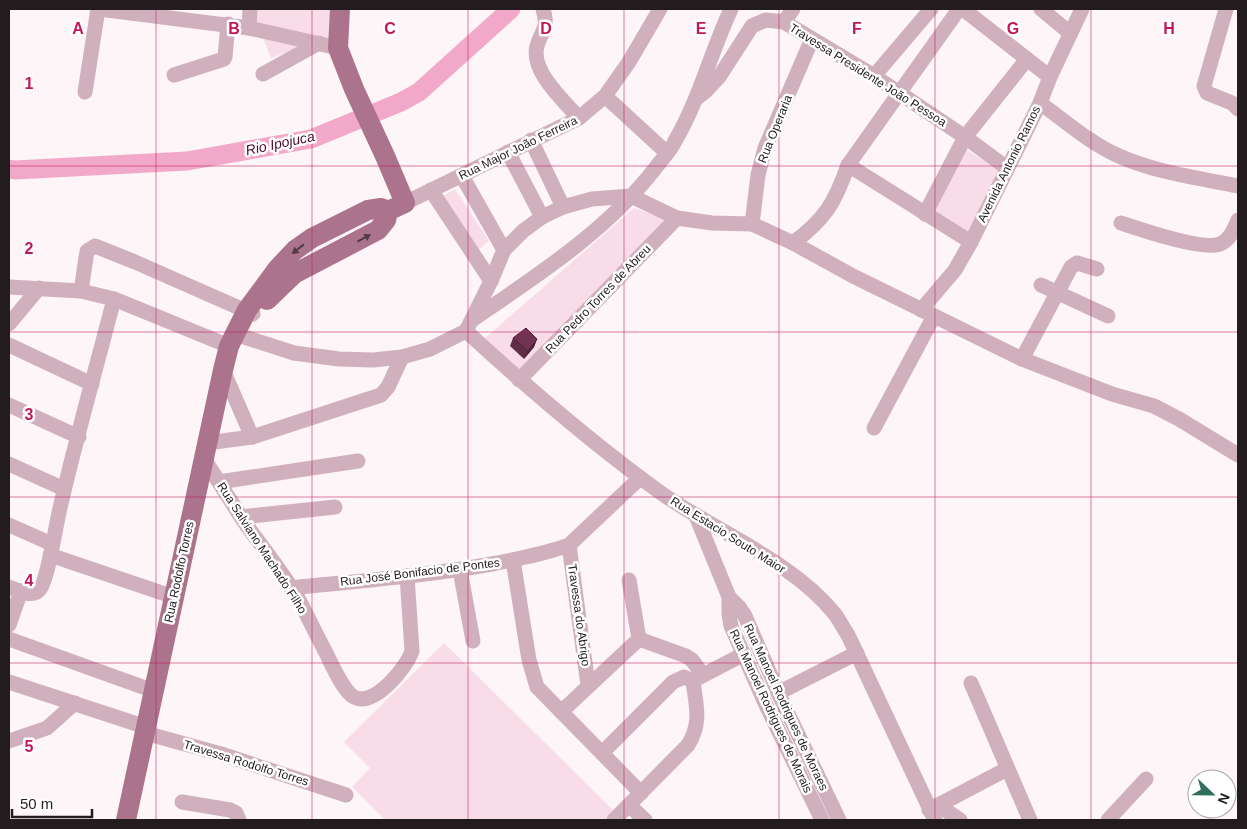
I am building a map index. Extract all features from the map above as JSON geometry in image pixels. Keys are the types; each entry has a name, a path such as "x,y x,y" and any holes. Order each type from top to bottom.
{"main road":[{"path":"241,326 294,274 378,230 396,207 385,156 354,89 328,46 340,9"},
{"name":"Rua Major João Ferreira","path":"241,326 278,268 295,250 330,229 368,210 396,207"},
{"path":"330,229 342,249"},
{"name":"Rua Rodolfo Torres","path":"126,820 223,370 241,326"}],"street":[{"path":"85,92 98,9 140,11 228,24 328,46"},
{"path":"249,28 250,9"},
{"path":"543,9 546,24 537,46 537,64 546,80 580,118"},
{"name":"Rua Major João Ferreira","path":"396,207 462,176 531,140 580,118 605,96 629,62 660,9"},
{"path":"9,287 81,291 241,326 294,353 339,359 373,360 402,357 430,349 468,326 551,265 610,218 631,196 675,142 731,9"},
{"path":"784,22 792,9"},
{"path":"874,76 931,9"},
{"path":"793,243 822,219 840,188 848,165 959,9"},
{"path":"963,9 1050,76"},
{"path":"1041,9 1070,33"},
{"name":"Avenida Antonio Ramos","path":"874,428 928,313 971,242 1008,168 1040,103 1050,76 1082,9"},
{"path":"1226,9 1204,86 1207,93 1232,103 1238,109"},
{"name":"Travessa Presidente João Pessoa","path":"694,100 706,91 719,77 752,26 766,20 784,22 874,76 1008,168"},
{"path":"174,75 224,59 226,57 228,24"},
{"name":"Rua Operaria","path":"752,224 758,175 765,148 812,39"},
{"path":"263,74 328,46"},
{"path":"926,214 965,137 1027,59"},
{"path":"605,96 666,154"},
{"path":"1040,103 1101,147 1119,156 1155,169 1238,186"},
{"path":"531,140 563,206"},
{"path":"508,152 542,217"},
{"path":"848,165 971,242"},
{"path":"462,176 504,250"},
{"path":"431,190 491,281"},
{"path":"468,326 491,281 504,250 523,231 542,217 563,206 592,199 631,196 677,218 712,223 752,224 1022,359 1112,394 1154,406 1179,419 1238,456"},
{"name":"Rua Pedro Torres de Abreu","path":"519,380 677,218"},
{"path":"1121,222 1167,238 1215,246 1226,240 1238,220"},
{"path":"81,291 85,260 90,248 95,246 226,303 241,326"},
{"path":"1022,359 1074,264 1097,268"},
{"path":"1041,285 1108,316"},
{"path":"9,324 39,288"},
{"path":"9,625 15,589 34,594 41,588 64,489 114,299"},
{"name":"Rua Estacio Souto Maior","path":"468,326 519,380 640,478 696,516 770,558 817,595 834,613 857,653 934,812"},
{"path":"9,345 92,384"},
{"path":"205,451 381,395 388,387 402,357"},
{"path":"223,370 252,437"},
{"path":"9,405 79,437"},
{"name":"Rua Salviano Machado Filho","path":"205,451 219,482 241,517 298,598 337,675 350,694 356,698 364,699 378,693 408,663 412,651 407,576"},
{"path":"219,482 358,461"},
{"path":"9,464 64,489"},
{"name":"Rua José Bonifacio de Pontes","path":"291,588 460,570 548,552 569,545 640,478"},
{"path":"241,517 335,507"},
{"name":"Rua Manoel Rodrigues de Morais","path":"696,516 730,597 729,614 731,626 766,705 811,782 822,820"},
{"path":"9,525 51,549 174,597"},
{"name":"Travessa do Abrigo","path":"569,545 588,685"},
{"path":"513,560 532,673 537,687 641,793"},
{"path":"460,570 473,641"},
{"path":"629,580 639,639"},
{"name":"Rua Manoel Rodrigues de Moraes","path":"730,597 744,616 780,696 811,782 839,820"},
{"path":"9,639 154,691"},
{"path":"561,712 639,639"},
{"path":"614,820 688,745 697,728 698,678 692,660 686,656 639,639"},
{"path":"766,705 857,653"},
{"path":"602,753 673,682 684,677 698,678 744,654"},
{"name":"Travessa Rodolfo Torres","path":"9,682 75,703 145,730 346,795"},
{"path":"971,684 1030,820"},
{"path":"9,740 47,728 75,703"},
{"path":"934,812 1008,769"},
{"path":"1108,820 1146,779"},
{"path":"182,802 230,810 236,813 239,820"},
{"path":"630,805 645,820"},
{"path":"934,812 960,820"}],"shaded area":[{"path":"256,9 331,9 329,40 255,24"},
{"path":"262,35 311,44 271,58"},
{"path":"965,149 1001,171 967,232 934,212"},
{"path":"455,189 489,241 478,250 441,197"},
{"path":"634,208 666,219 519,373 484,339"},
{"path":"444,643 616,813 609,820 385,820 352,787 370,768 344,742"}],"building":[{"path":"526,328 537,339 528,351 513,338"}],"waterway":[{"name":"Rio Ipojuca","path":"9,169 187,161 311,139 401,102 419,92 511,9"}]}
